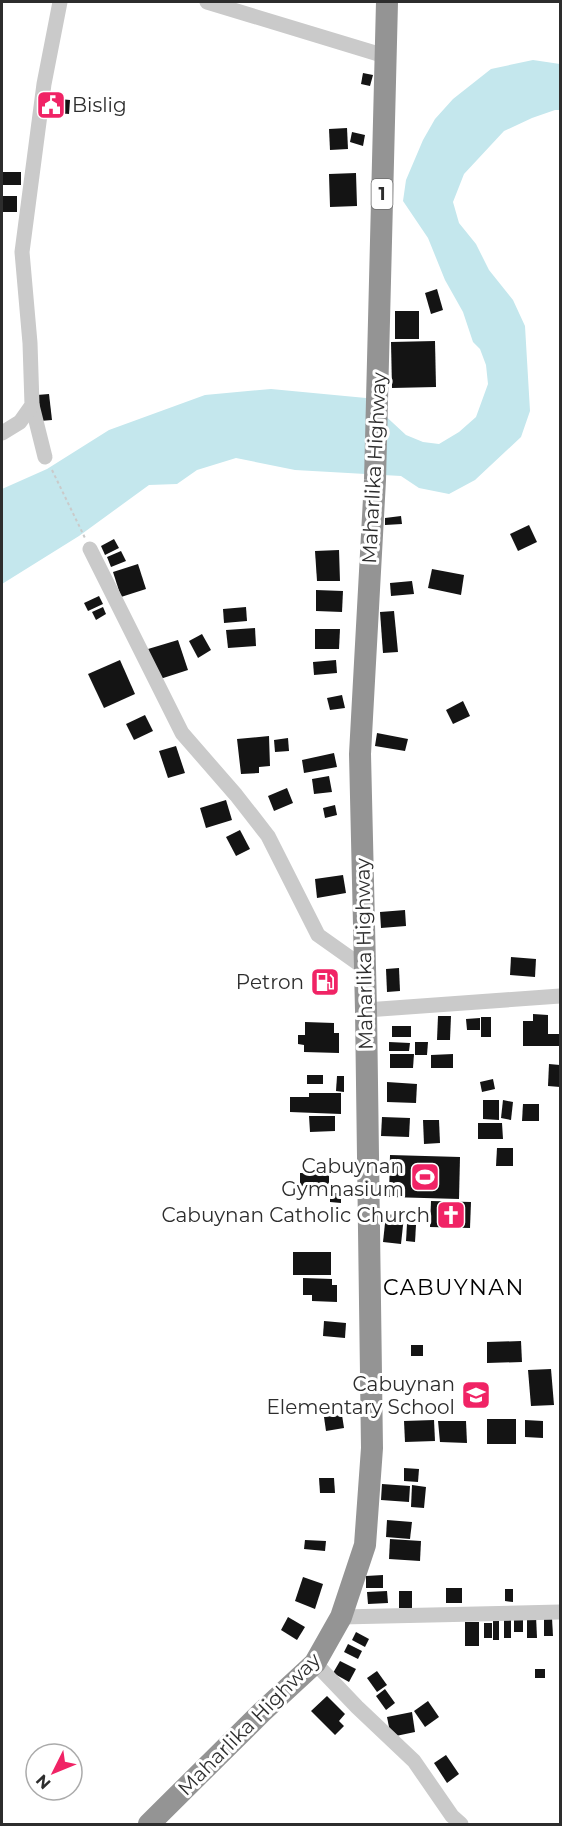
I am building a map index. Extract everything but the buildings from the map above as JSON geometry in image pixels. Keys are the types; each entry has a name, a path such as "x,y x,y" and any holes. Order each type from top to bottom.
{"highway":[{"name":"Maharlika Highway","path":"148,1824 315,1663 341,1617 365,1545 372,1448 366,969 360,754 375,480 387,2"}],"street":[{"path":"45,457 32,405 30,343 22,252 44,84 60,2"},
{"path":"207,2 385,56"},
{"path":"2,434 20,422 32,405"},
{"path":"90,549 182,733 268,836 318,935 366,969"},
{"path":"366,1010 561,996"},
{"path":"341,1617 561,1612"},
{"path":"315,1663 414,1761 452,1816 461,1824"}],"path":[{"path":"45,457 90,549"}],"water":[{"path":"533,60 560,64 560,110 532,118 504,131 464,174 453,202 459,223 476,244 489,270 513,300 525,326 530,411 521,437 475,480 449,494 419,488 401,476 295,470 236,458 197,470 177,484 149,485 79,536 2,584 2,489 47,469 109,430 205,395 271,389 366,398 406,435 423,442 439,444 459,432 476,417 488,384 486,365 480,349 473,342 463,312 445,280 428,238 403,201 406,180 423,140 435,119 453,99 491,69"}],"place":[{"name":"Bislig","path":"51,105"},
{"name":"Petron","path":"325,982"},
{"name":"Cabuynan Gymnasium","path":"425,1177"},
{"name":"Cabuynan Catholic Church","path":"451,1215"},
{"name":"Cabuynan Elementary School","path":"476,1395"}],"district":[{"name":"CABUYNAN","path":"454,1287"}]}
